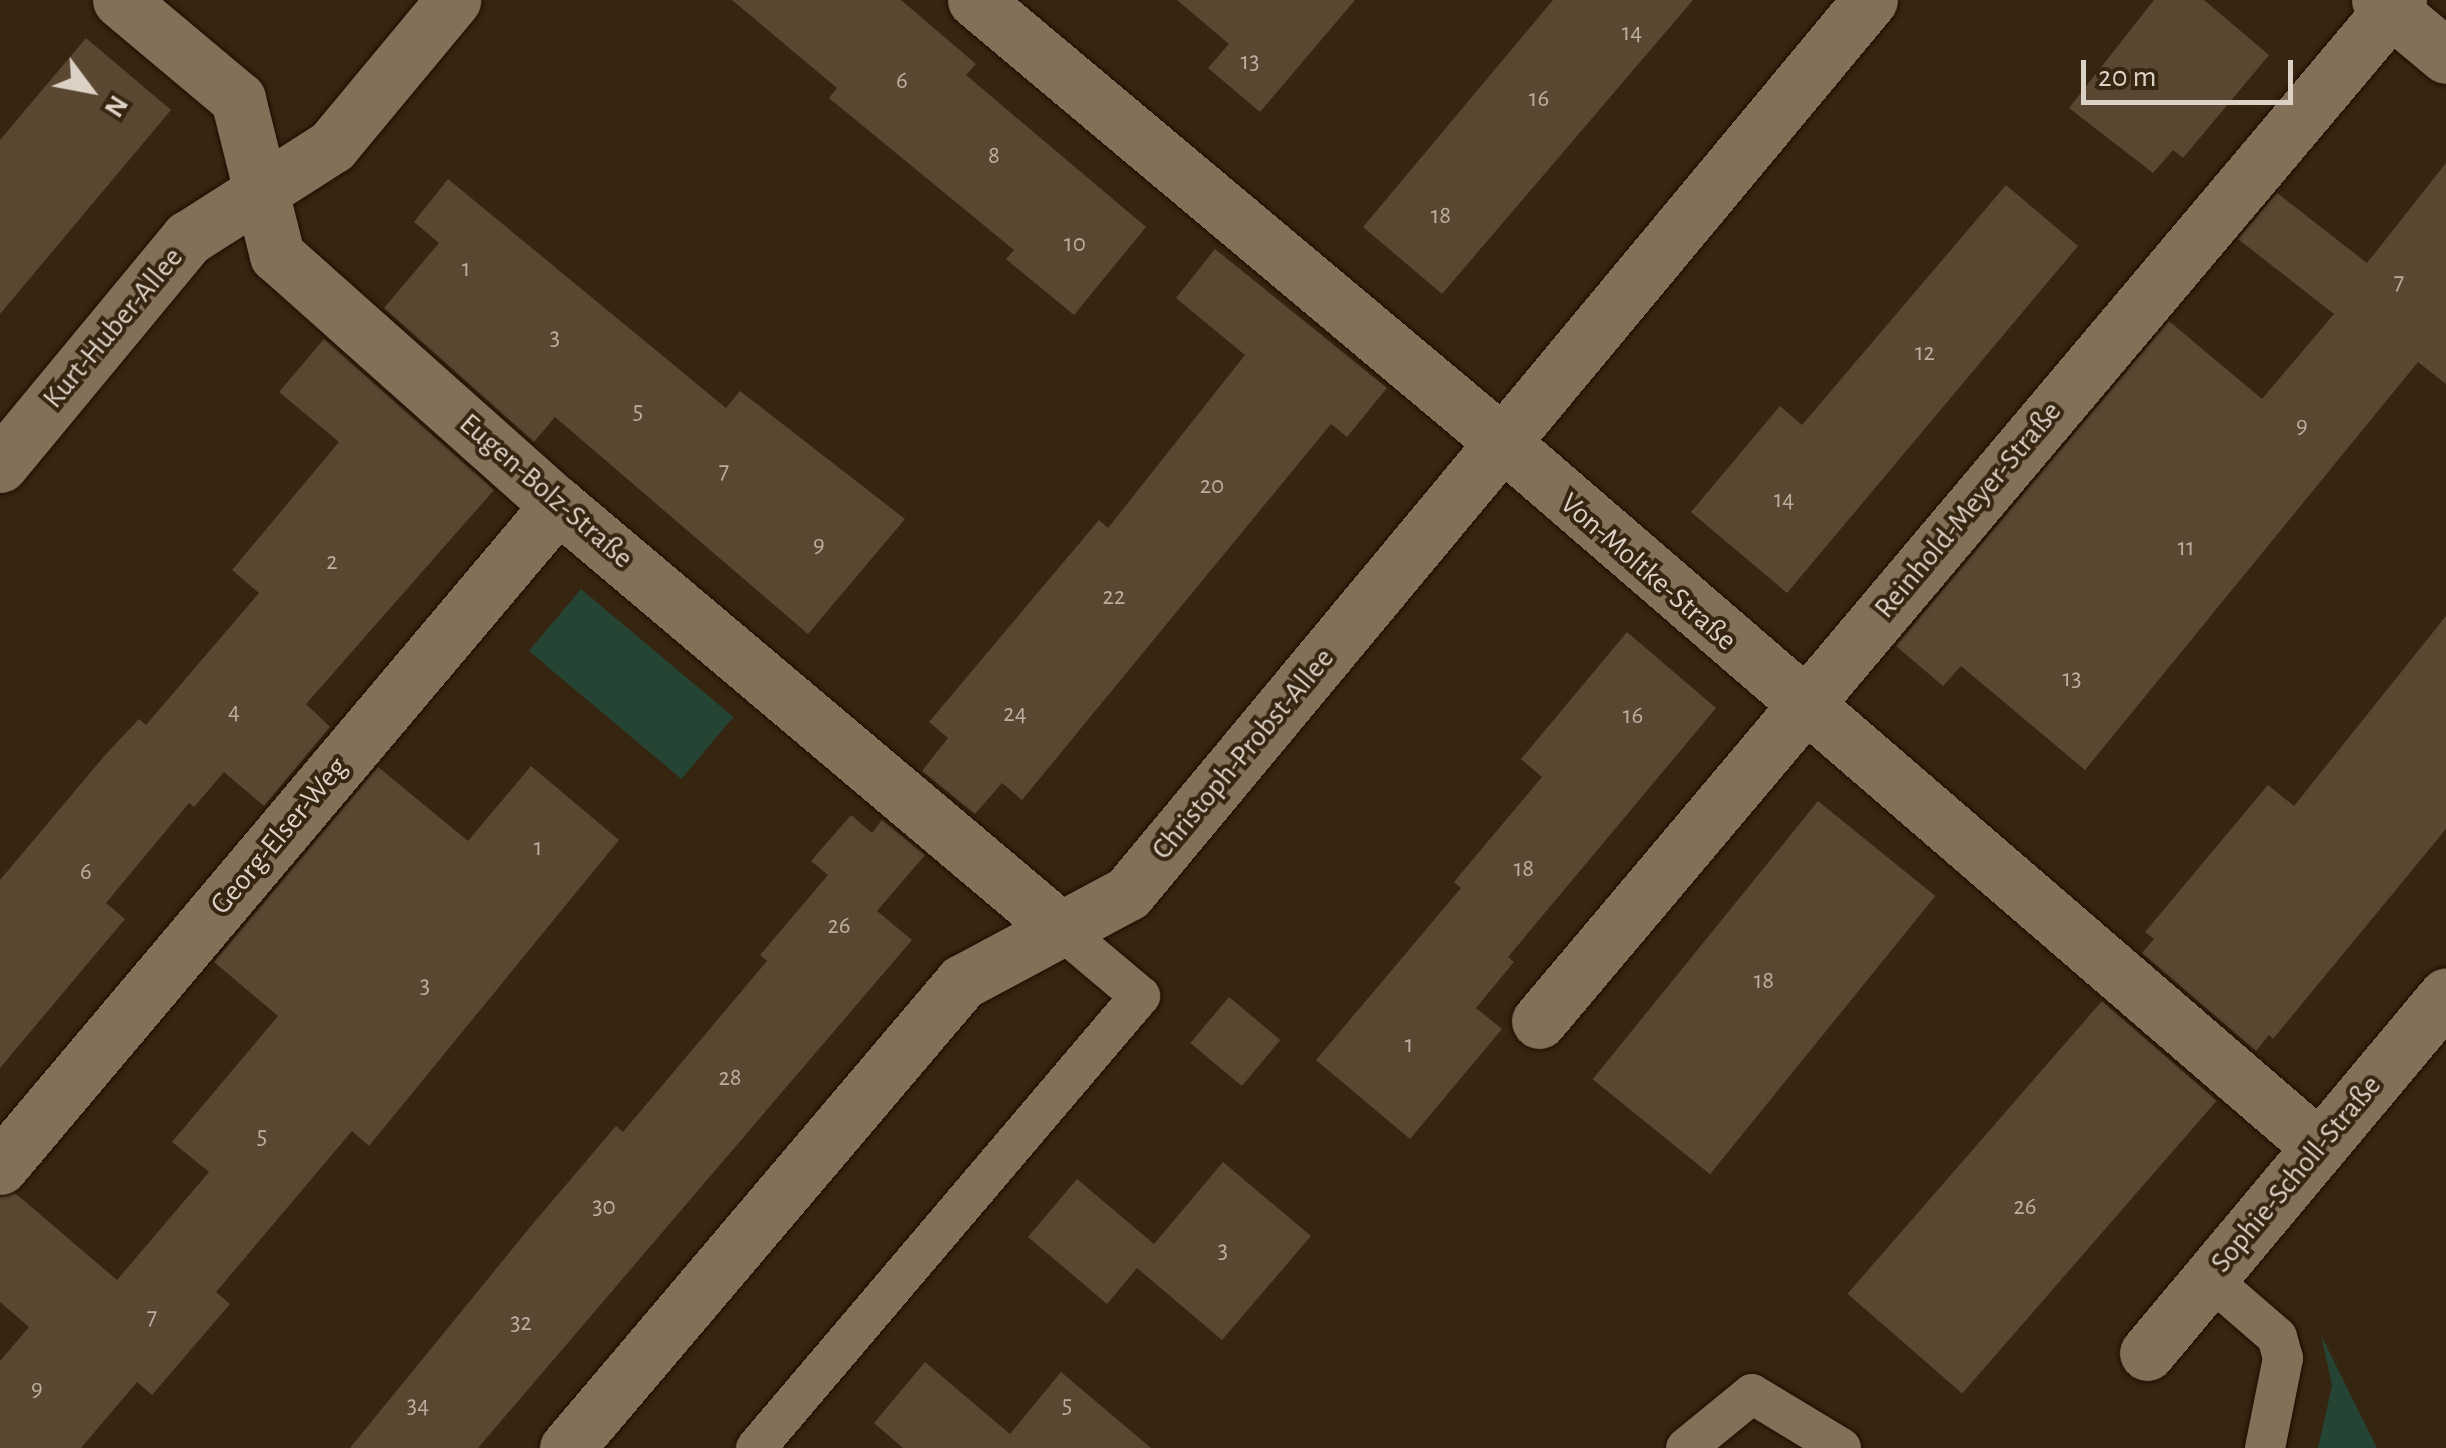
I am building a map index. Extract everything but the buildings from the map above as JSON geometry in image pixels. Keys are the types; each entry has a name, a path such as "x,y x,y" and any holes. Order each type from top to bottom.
{"street":[{"name":"Eugen-Bolz-Straße","path":"120,0 238,99 277,255 558,504 1058,927"},
{"name":"Kurt-Huber-Allee","path":"0,465 188,238 332,146 454,0"},
{"name":"Von-Moltke-Straße","path":"977,0 1502,442 1802,707 2318,1146"},
{"name":"Christoph-Probst-Allee","path":"568,1448 962,982 1058,927 1128,893 1870,0"},
{"path":"2390,3 2446,56"},
{"name":"Reinhold-Meyer-Straße","path":"1539,1021 2390,3"},
{"name":"Georg-Elser-Weg","path":"0,1167 558,504"},
{"name":"Sophie-Scholl-Straße","path":"2147,1353 2446,995"}],"lane":[{"path":"756,1448 1140,996 1058,927"},
{"path":"2209,1278 2277,1336 2283,1358 2265,1448"},
{"path":"1686,1448 1752,1394 1842,1448"}],"green space":[{"path":"581,589 733,717 681,779 529,651"},
{"path":"2321,1335 2377,1448 2318,1448 2332,1386"}]}
